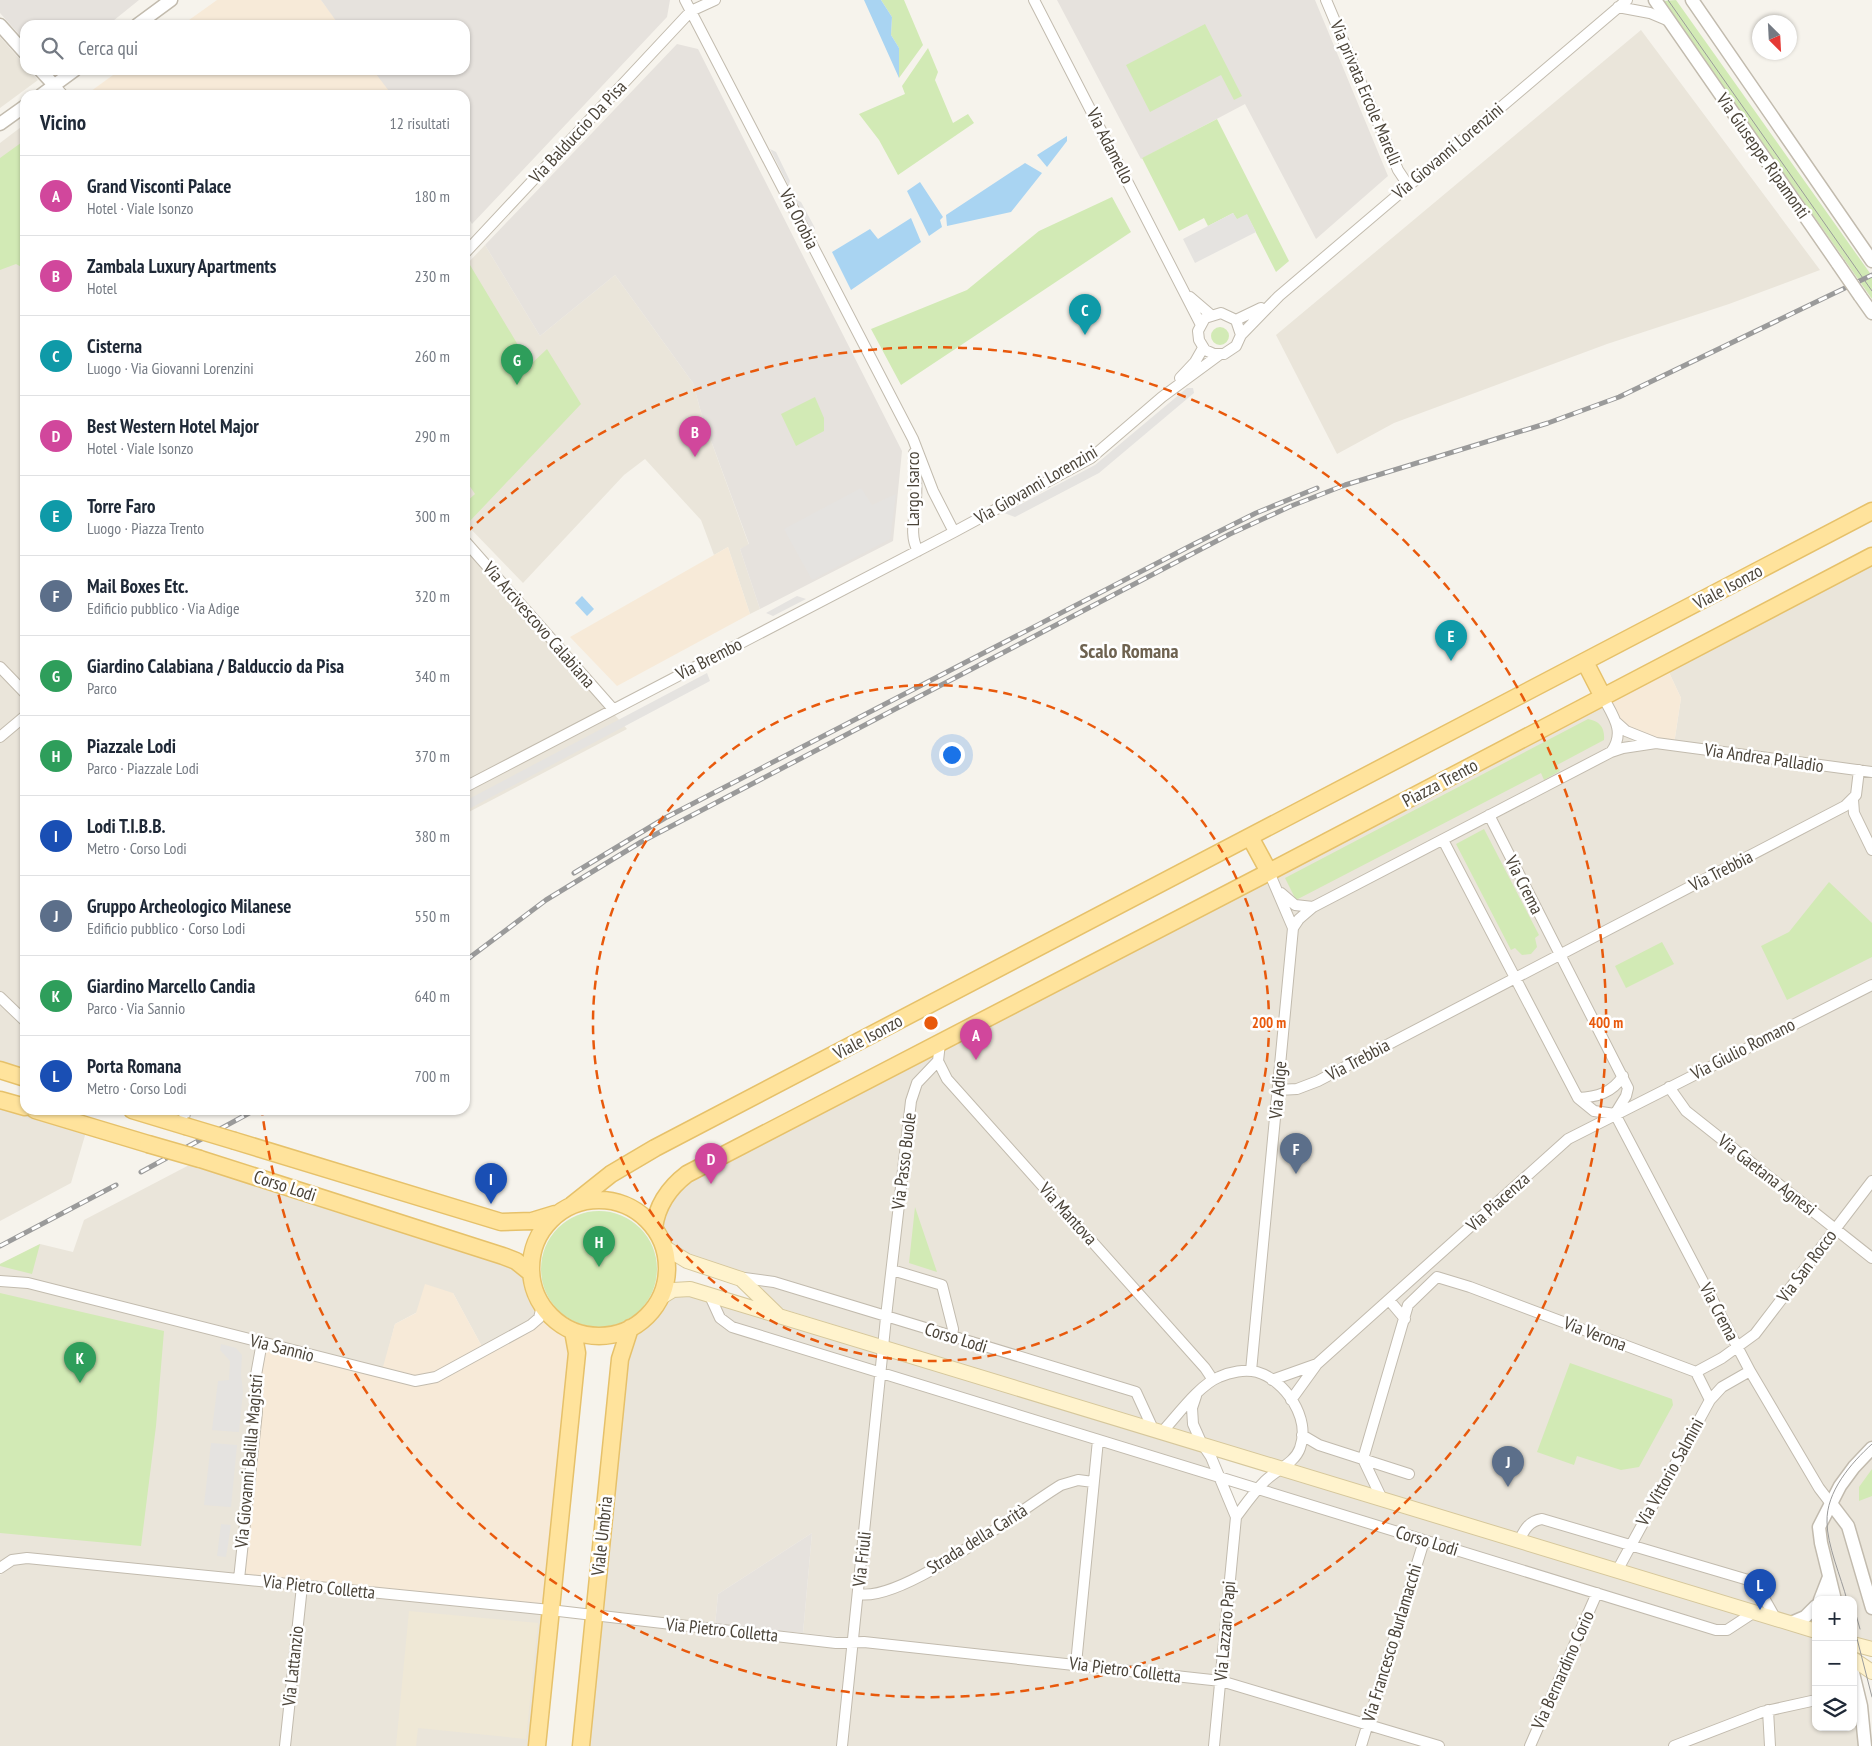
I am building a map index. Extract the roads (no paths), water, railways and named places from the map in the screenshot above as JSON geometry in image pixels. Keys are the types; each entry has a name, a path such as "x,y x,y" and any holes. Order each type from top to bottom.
{"main road":[{"name":"Viale Isonzo","path":"1585,662 1872,511"},
{"path":"654,1228 657,1214 664,1200 677,1182 687,1174 1268,872 1250,837 1585,662 1603,697 1872,556"},
{"name":"Piazza Trento","path":"1268,872 1603,697"},
{"name":"Viale Isonzo","path":"566,1209 627,1163 654,1148 1250,837"},
{"path":"0,1070 20,1076"},
{"path":"0,1100 20,1106"},
{"name":"Corso Lodi","path":"52,1115 200,1159 503,1256 516,1261 531,1273"},
{"name":"Corso Lodi","path":"158,1115 184,1120 235,1141 501,1222 538,1220 566,1209"},
{"path":"591,1200 617,1202 639,1213 654,1228 664,1247 667,1273 660,1298 647,1316 630,1328 614,1334 592,1336 573,1331 557,1322 542,1306 533,1287 531,1273 533,1250 538,1236 546,1225 566,1209 591,1200"},
{"name":"Corso Lodi","path":"664,1247 687,1260 737,1277 780,1316"},
{"name":"Corso Lodi","path":"660,1298 672,1290 681,1288 780,1316 1784,1622"},
{"name":"Viale Umbria","path":"581,1746 620,1359 630,1328"},
{"path":"537,1746 577,1353 573,1331"},
{"path":"1784,1622 1812,1630"},
{"path":"1784,1622 1812,1634"},
{"path":"1857,1645 1872,1649"},
{"path":"1857,1662 1872,1672"}],"street":[{"path":"144,20 171,0"},
{"name":"Via Orobia","path":"685,0 913,439"},
{"path":"691,11 715,0"},
{"name":"Via Adamello","path":"1034,0 1186,293"},
{"name":"Via privata Ercole Marelli","path":"1326,0 1398,170 1408,185"},
{"name":"Via Giovanni Lorenzini","path":"954,532 1090,458 1162,397 1219,355 1234,348 1242,334 1279,296 1615,4 1627,0"},
{"name":"Via Giuseppe Ripamonti","path":"1654,0 1872,313"},
{"name":"Via Giuseppe Ripamonti","path":"1694,2 1869,256"},
{"path":"1615,4 1650,13 1670,21"},
{"name":"Via Balduccio Da Pisa","path":"470,248 691,11"},
{"path":"0,25 20,47"},
{"path":"45,75 59,90 71,75"},
{"path":"0,124 20,110"},
{"path":"1186,293 1211,315"},
{"path":"1186,293 1200,323 1198,336 1203,348 1219,355"},
{"name":"Via Giovanni Lorenzini","path":"1236,320 1253,313 1279,296"},
{"path":"1200,323 1211,315 1224,314 1236,320 1242,334"},
{"name":"Via Giovanni Lorenzini","path":"1162,397 1192,367 1203,348"},
{"name":"Largo Isarco","path":"913,439 916,501 913,532 914,544 918,551"},
{"name":"Largo Isarco","path":"913,439 939,503 954,532"},
{"path":"916,501 925,497 939,503"},
{"name":"Via Brembo","path":"470,784 954,532"},
{"name":"Via Arcivescovo Calabiana","path":"470,546 613,709"},
{"path":"0,667 20,688"},
{"path":"1603,697 1616,722 1619,735 1611,752"},
{"path":"0,737 20,720"},
{"path":"1616,722 1626,731 1656,743"},
{"path":"1293,928 1299,919 1313,907 1611,752 1623,748 1656,743"},
{"name":"Via Andrea Palladio","path":"1656,743 1872,772"},
{"path":"1859,770 1858,790 1853,800 1854,814 1872,850"},
{"name":"Via Trebbia","path":"1560,954 1853,800"},
{"name":"Via Crema","path":"1490,815 1628,1088 1626,1096 1615,1114 1750,1371 1819,1488 1832,1505"},
{"path":"1443,840 1578,1098 1594,1111 1615,1114"},
{"path":"1268,872 1278,890 1293,928"},
{"path":"1278,890 1295,905 1313,907"},
{"name":"Via Adige","path":"1251,1371 1293,928"},
{"path":"1515,977 1560,954"},
{"name":"Via Trebbia","path":"1278,1090 1297,1089 1318,1081 1515,977"},
{"name":"Via Giulio Romano","path":"1615,1114 1872,984"},
{"path":"0,997 20,1016"},
{"path":"938,1061 940,1043"},
{"name":"Via Passo Buole","path":"881,1372 913,1092 917,1084 938,1061"},
{"name":"Via Mantova","path":"938,1061 942,1073 952,1086 1205,1368 1213,1380"},
{"path":"1578,1098 1604,1094 1614,1087 1622,1076"},
{"name":"Via Gaetana Agnesi","path":"1669,1087 1686,1112 1872,1258"},
{"name":"Via Piacenza","path":"1291,1400 1317,1364 1568,1140 1615,1114"},
{"name":"Via San Rocco","path":"1738,1347 1755,1334 1872,1181"},
{"path":"892,1270 942,1285 953,1329 952,1336"},
{"name":"Corso Lodi","path":"737,1277 774,1282 1136,1392 1158,1430"},
{"name":"Via Verona","path":"1405,1319 1408,1304 1437,1277 1696,1372"},
{"name":"Via Sannio","path":"0,1281 28,1283 420,1382 436,1377 531,1325 540,1318 542,1306"},
{"name":"Corso Lodi","path":"710,1296 720,1318 729,1325 1720,1631 1731,1628 1753,1613"},
{"path":"1382,1499 1363,1459 1405,1319 1389,1300"},
{"name":"Via Giovanni Balilla Magistri","path":"239,1579 257,1412 256,1376 262,1342"},
{"path":"1696,1372 1738,1347"},
{"name":"Via Piacenza","path":"1272,1380 1317,1364"},
{"path":"1158,1430 1213,1380 1232,1372 1251,1371 1272,1380 1291,1400 1299,1415 1302,1435 1298,1452 1257,1489 1236,1517"},
{"name":"Via Vittorio Salmini","path":"1631,1544 1710,1400 1722,1387 1750,1371"},
{"name":"Via Friuli","path":"842,1746 881,1372"},
{"name":"Via Vittorio Salmini","path":"1696,1372 1710,1400"},
{"path":"1196,1396 1192,1408 1192,1418 1203,1444"},
{"path":"1302,1435 1319,1445 1409,1474"},
{"path":"1076,1664 1098,1440"},
{"name":"Via Lazzaro Papi","path":"1203,1444 1236,1517 1214,1746"},
{"path":"1834,1596 1819,1532 1822,1520 1832,1505 1840,1486 1854,1467 1872,1448"},
{"name":"Strada della Carità","path":"858,1594 873,1595 888,1590 932,1569 1061,1486 1078,1480 1093,1482"},
{"path":"1832,1505 1848,1526 1872,1608"},
{"path":"1519,1541 1525,1529 1536,1520 1542,1519 1755,1582 1784,1622 1804,1617 1812,1610"},
{"name":"Via Francesco Burlamacchi","path":"1361,1746 1424,1541"},
{"path":"1617,1571 1631,1544"},
{"name":"Via Pietro Colletta","path":"0,1567 12,1560 27,1558 550,1610 826,1642 864,1642 1221,1681 1367,1723 1438,1746"},
{"path":"1822,1596 1829,1576"},
{"name":"Via Lattanzio","path":"285,1746 302,1586"},
{"name":"Via Bernardino Corio","path":"1530,1746 1597,1593"},
{"path":"1856,1686 1861,1706 1865,1746"},
{"path":"1674,1746 1768,1710 1812,1701"},
{"path":"1768,1710 1770,1746"}],"water":[{"path":"864,0 881,0 892,17 891,35 899,48 899,78"},
{"path":"1067,136 1067,141 1047,167 1037,155"},
{"path":"1025,163 1042,173 1011,212 947,226 946,215"},
{"path":"920,182 943,217 940,220 942,227 929,236 907,191"},
{"path":"911,218 921,242 851,290 832,252 870,229 878,239"},
{"path":"582,596 594,609 587,616 575,603"}],"tram line":[{"path":"1668,0 1872,291"},
{"path":"1846,1596 1829,1541 1828,1511 1835,1489 1841,1479 1872,1444"},
{"path":"1857,1618 1860,1629"},
{"path":"1857,1639 1872,1697"}],"railway":[{"path":"470,957 546,900 641,842 1230,534 1291,506 1345,485 1548,423 1619,397 1872,275"},
{"path":"574,873 665,818 1194,544 1256,513 1317,488"},
{"path":"141,1172 246,1115"},
{"path":"0,1246 116,1185"}],"place":[{"name":"Cisterna","path":"1085,335"},
{"name":"Giardino Calabiana / Balduccio da Pisa","path":"517,385"},
{"name":"Zambala Luxury Apartments","path":"695,457"},
{"name":"Torre Faro","path":"1451,661"},
{"name":"Grand Visconti Palace","path":"976,1060"},
{"name":"Mail Boxes Etc.","path":"1296,1174"},
{"name":"Best Western Hotel Major","path":"711,1184"},
{"name":"Lodi T.I.B.B.","path":"491,1204"},
{"name":"Piazzale Lodi","path":"599,1267"},
{"name":"Giardino Marcello Candia","path":"80,1383"},
{"name":"Gruppo Archeologico Milanese","path":"1508,1487"},
{"name":"Porta Romana","path":"1760,1610"}],"district":[{"name":"Scalo Romana","path":"1129,651"}]}
